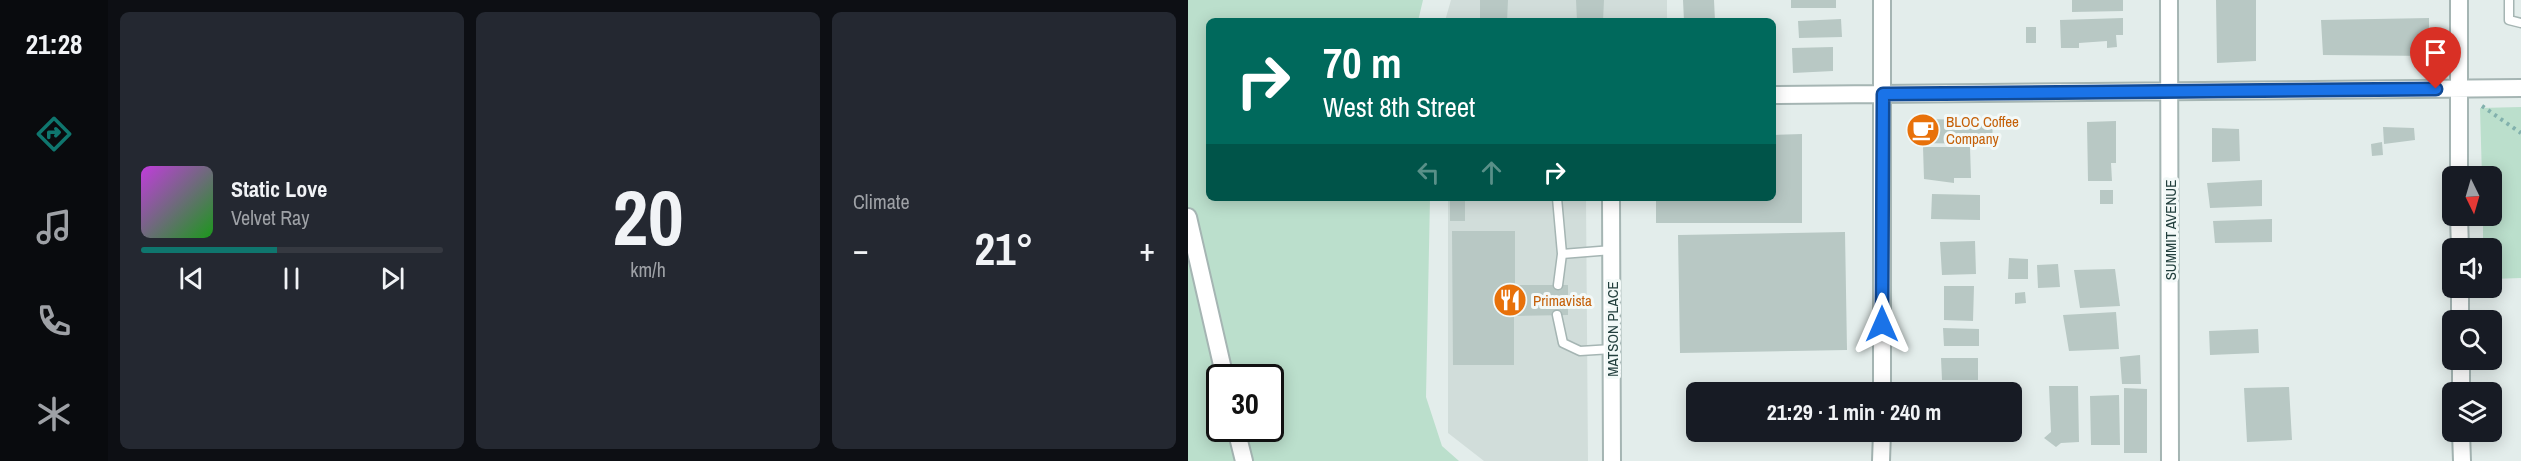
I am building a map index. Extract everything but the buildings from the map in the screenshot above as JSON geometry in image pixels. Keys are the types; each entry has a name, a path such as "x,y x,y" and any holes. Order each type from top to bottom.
{"street":[{"path":"1882,0 1882,382"},
{"name":"SUMMIT AVENUE","path":"2169,0 2170,461"},
{"path":"2459,0 2459,166"},
{"path":"1776,95 2521,88"},
{"name":"MATSON PLACE","path":"1611,201 1612,461"},
{"path":"1189,224 1222,364"},
{"path":"1239,442 1244,461"},
{"path":"1881,442 1881,461"},
{"path":"2461,442 2462,461"}],"lane":[{"path":"2509,0 2508,20 2521,23"},
{"path":"1557,201 1562,254 1558,285"},
{"path":"1562,254 1612,250"},
{"path":"1557,315 1563,343 1580,351 1612,349"}],"path":[{"path":"2458,89 2521,133"}],"shaded area":[{"path":"1451,0 1667,0 1667,18 1446,18"},
{"path":"1448,201 1586,201 1588,461 1484,461 1448,433"}],"green space":[{"path":"1188,0 1423,0 1419,18 1206,18 1206,201 1430,201 1426,397 1442,446 1459,461 1188,461"},
{"path":"2521,107 2521,278 2502,279 2502,238 2483,238 2483,226 2502,226 2502,166 2482,166 2480,108"}],"place":[{"name":"BLOC Coffee Company","path":"1923,130"},
{"name":"Primavista","path":"1510,300"}],"route":[{"path":"1882,324 1883,94 2436,89"}]}
